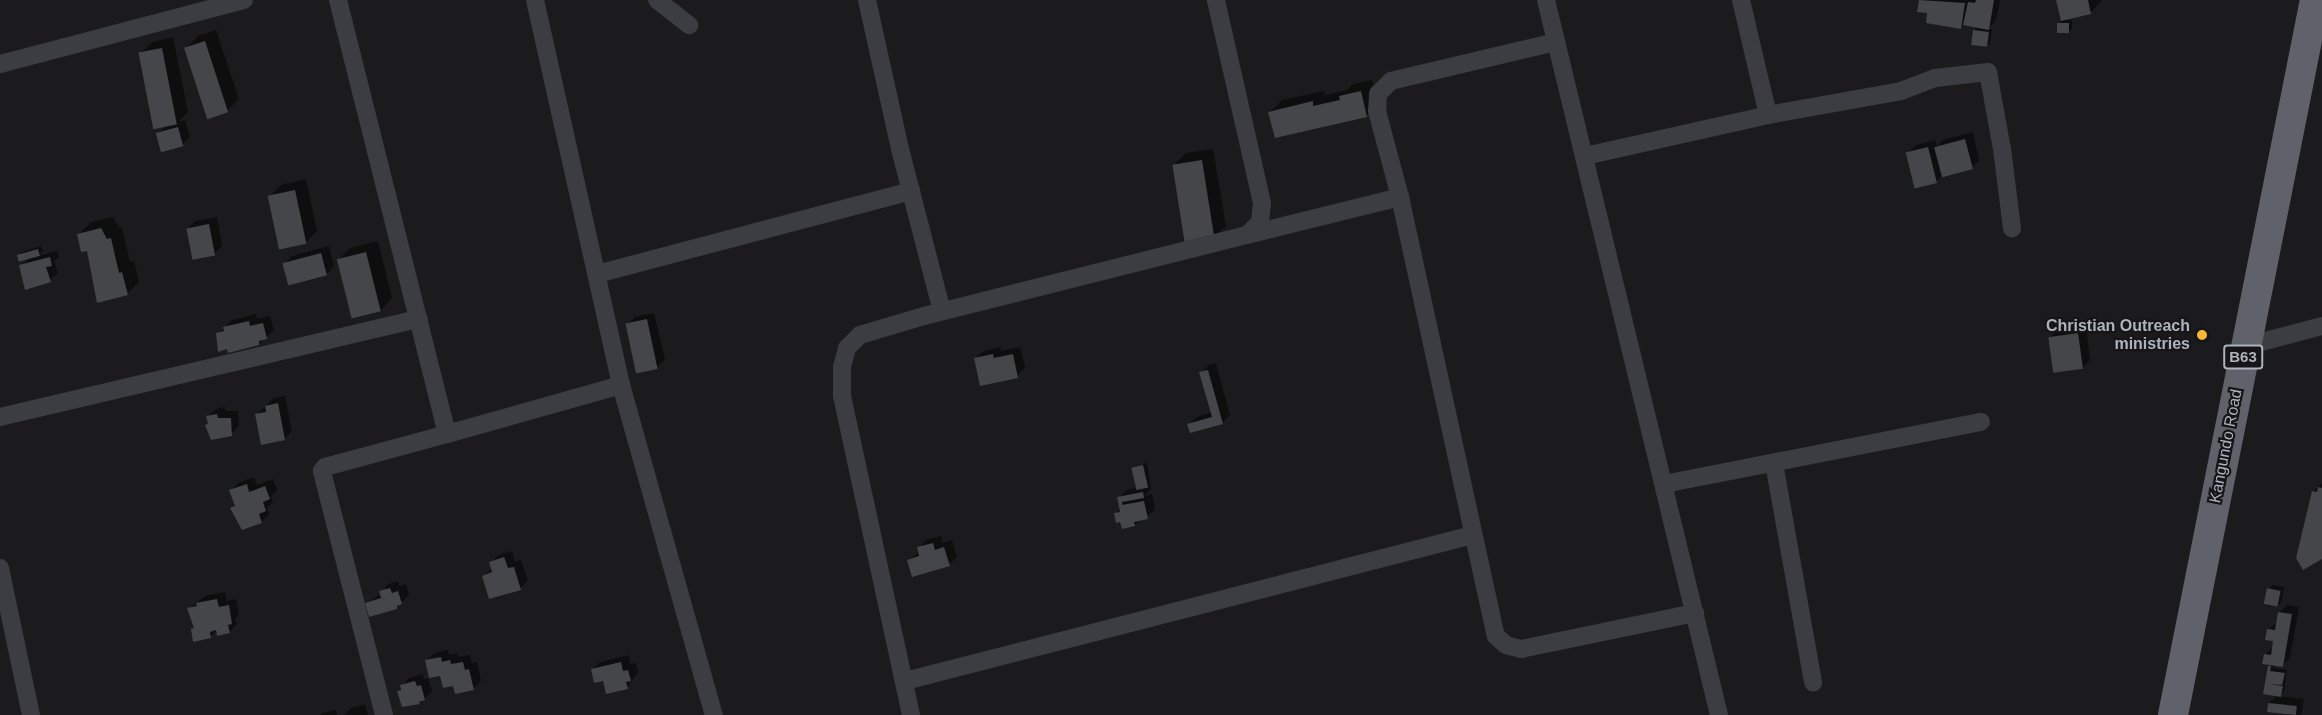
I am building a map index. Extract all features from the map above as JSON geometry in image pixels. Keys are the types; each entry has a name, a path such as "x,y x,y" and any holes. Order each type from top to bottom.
{"highway":[{"name":"Kangundo Road","path":"2173,715 2315,0"}],"street":[{"path":"0,64 244,0"},
{"path":"338,0 447,434"},
{"path":"535,0 621,385 714,715"},
{"path":"657,0 689,25"},
{"path":"867,0 911,191 942,311"},
{"path":"1216,0 1263,203 1260,222 1247,235"},
{"path":"1546,0 1719,715"},
{"path":"1741,0 1768,115"},
{"path":"1556,42 1391,81 1378,94 1377,111 1400,198 1496,636 1506,645 1521,649 1695,613"},
{"path":"1585,156 1768,115 1901,92 1935,78 1988,72 2002,149 2012,228"},
{"path":"597,274 911,191"},
{"path":"911,715 842,395 842,367 848,348 860,335 942,311 1400,198"},
{"path":"0,417 419,319"},
{"path":"2246,346 2322,326"},
{"path":"384,715 322,471 325,467 621,385"},
{"path":"1664,484 1981,422"},
{"path":"1774,463 1814,683"},
{"path":"905,681 1473,535"},
{"path":"0,568 31,715"}],"building":[{"path":"1919,0 1965,3 1961,29 1926,23 1927,13 1917,12"},
{"path":"1976,0 1994,0 1989,30 1963,25 1968,2 1975,3"},
{"path":"2056,0 2088,0 2091,14 2061,21"},
{"path":"2057,23 2069,23 2069,33 2057,33"},
{"path":"1973,30 1989,32 1987,47 1971,45"},
{"path":"205,41 228,112 207,119 184,48"},
{"path":"162,48 177,125 153,129 138,53"},
{"path":"1361,91 1367,117 1275,138 1268,112 1313,101 1313,106 1340,100 1339,96"},
{"path":"178,127 183,146 161,152 156,133"},
{"path":"1965,139 1973,169 1942,177 1934,147"},
{"path":"1928,147 1937,183 1915,188 1906,153"},
{"path":"1202,160 1215,240 1185,245 1172,165"},
{"path":"295,190 306,244 279,250 268,196"},
{"path":"209,224 215,255 193,260 186,228"},
{"path":"101,228 107,239 111,238 119,273 122,272 128,295 97,303 87,251 81,252 77,234"},
{"path":"38,249 40,256 19,262 17,255"},
{"path":"366,252 381,311 352,318 337,259"},
{"path":"321,253 327,275 288,286 282,263"},
{"path":"50,257 52,266 46,267 51,282 25,290 19,265"},
{"path":"647,319 658,369 636,373 625,324"},
{"path":"249,321 250,326 263,323 267,339 259,341 259,345 228,353 227,349 218,352 216,333 224,331 223,327"},
{"path":"2078,333 2083,369 2053,373 2048,337"},
{"path":"993,354 994,358 1013,354 1018,378 980,386 974,358"},
{"path":"1208,370 1223,424 1190,433 1187,424 1212,417 1199,372"},
{"path":"278,403 285,440 261,445 255,414 266,412 265,406"},
{"path":"217,414 218,418 231,418 232,436 211,440 205,425 208,424 206,416"},
{"path":"1143,465 1148,487 1136,490 1131,468"},
{"path":"247,484 249,492 265,486 270,499 263,502 266,511 259,514 262,523 242,530 230,508 235,506 229,490"},
{"path":"2318,487 2322,488 2322,559 2303,570 2296,558 2312,491 2317,492"},
{"path":"1143,492 1144,498 1122,502 1122,505 1144,501 1148,519 1134,522 1135,526 1122,529 1120,522 1116,523 1114,513 1120,512 1117,497"},
{"path":"933,543 935,550 944,547 950,566 912,577 907,560 919,556 917,547"},
{"path":"504,557 508,568 514,567 521,590 489,599 482,576 492,572 489,562"},
{"path":"390,588 392,593 398,591 402,604 397,606 397,609 369,617 365,603 381,598 379,591"},
{"path":"2267,588 2281,591 2277,607 2264,604"},
{"path":"217,599 219,607 229,605 232,624 228,625 230,633 217,636 216,630 210,632 211,638 193,642 191,629 194,628 187,608 197,606 196,603"},
{"path":"2278,612 2292,614 2283,667 2262,664 2264,654 2271,655 2273,641 2265,640 2267,629 2275,630"},
{"path":"441,657 442,662 450,660 451,664 463,662 465,670 469,669 474,690 455,694 453,686 443,688 440,676 429,678 425,660"},
{"path":"621,662 623,671 628,670 631,681 626,682 628,689 606,694 603,681 594,683 591,669"},
{"path":"2268,666 2271,666 2270,671 2285,673 2282,685 2268,684 2283,686 2281,697 2263,694"},
{"path":"415,681 417,686 421,685 425,700 419,702 420,704 402,707 397,691 401,690 400,685"},
{"path":"2268,703 2297,706 2296,715 2267,712"}],"place":[{"name":"Christian Outreach ministries","path":"2202,335"}]}
